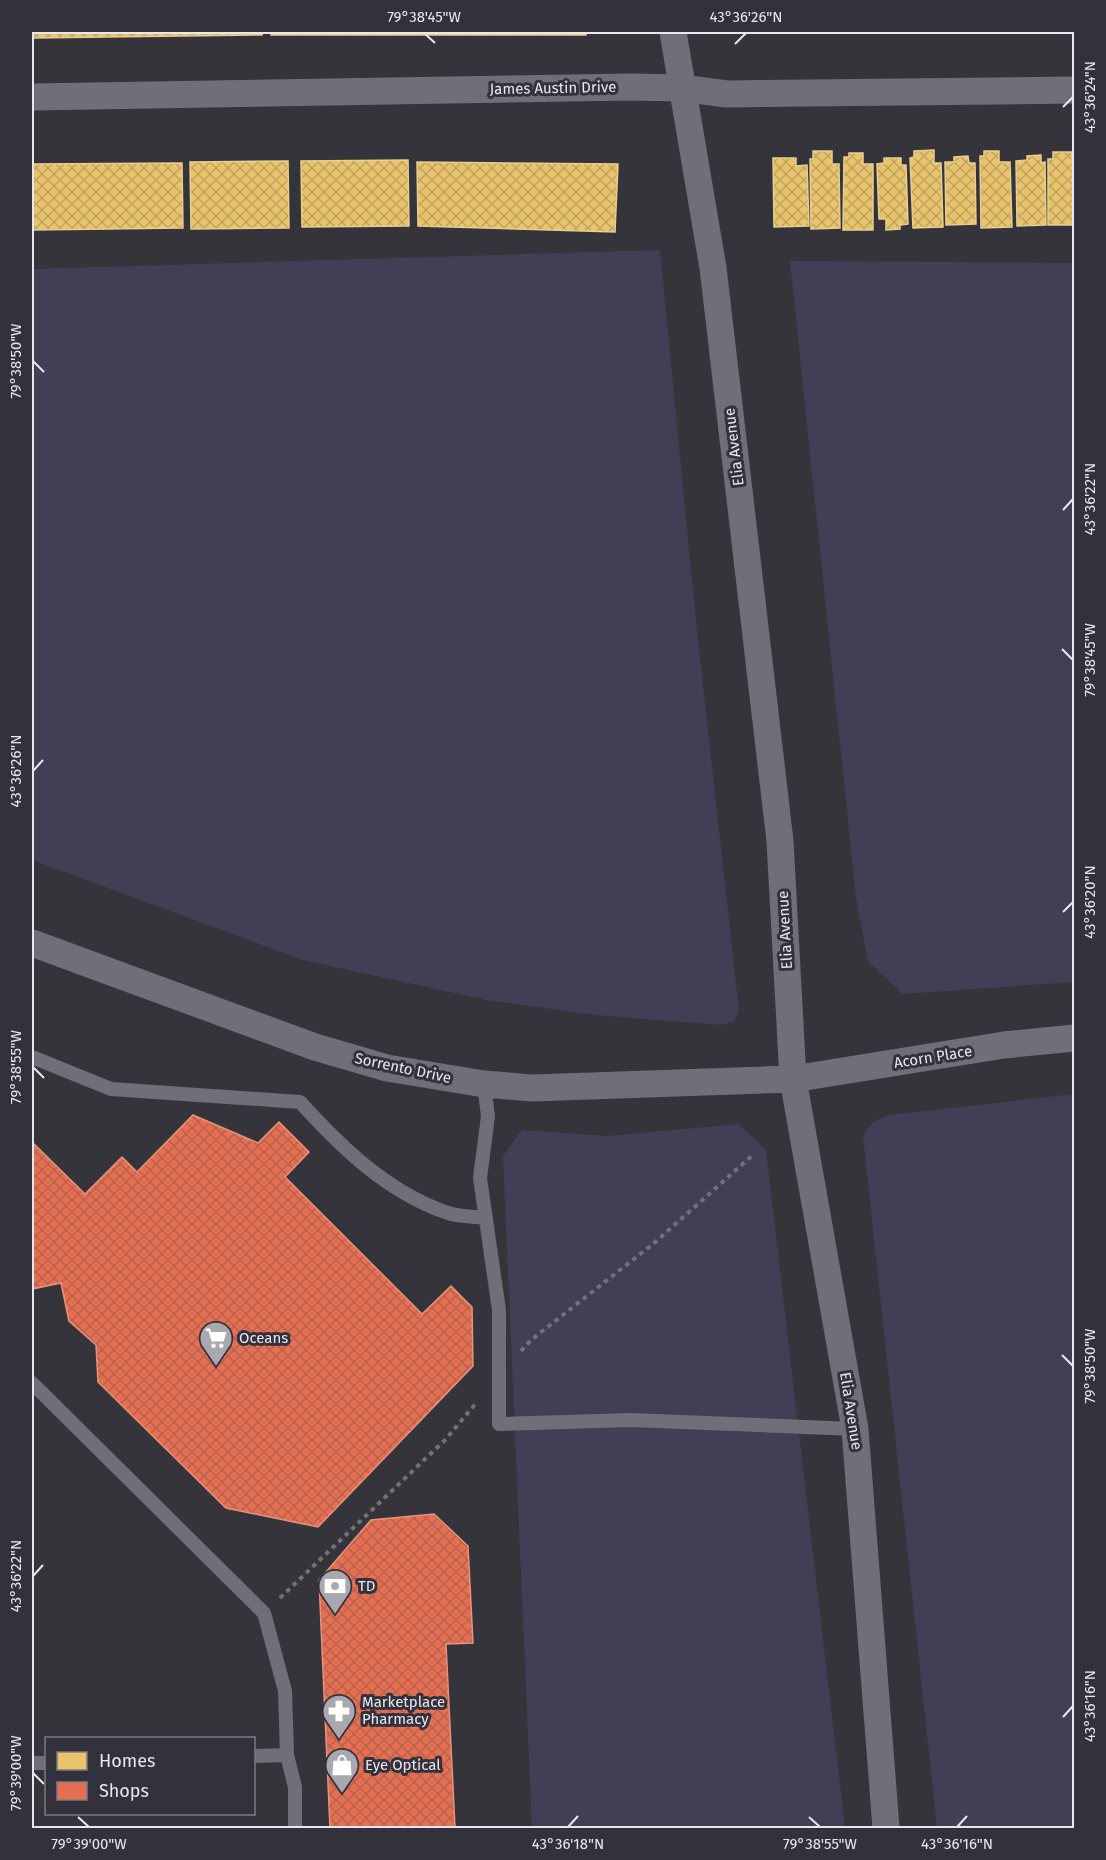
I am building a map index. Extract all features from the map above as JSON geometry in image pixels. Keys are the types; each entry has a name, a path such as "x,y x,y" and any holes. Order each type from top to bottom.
{"street":[{"name":"Elia Avenue","path":"674,32 681,87 713,268 780,841 793,1079 855,1429 886,1828"},
{"name":"James Austin Drive","path":"32,97 681,87 727,94 1074,90"},
{"name":"Sorrento Drive","path":"32,943 315,1047 387,1068 484,1084 532,1088 793,1079"},
{"name":"Acorn Place","path":"793,1079 1004,1045 1074,1038"}],"lane":[{"path":"32,1057 111,1089 300,1102 336,1142 396,1190 446,1213 486,1218"},
{"path":"484,1084 488,1116 480,1178 499,1310 500,1424 632,1420 855,1429"},
{"path":"32,1383 264,1612 285,1691 287,1755 295,1787 295,1828"},
{"path":"255,1756 287,1755"}],"path":[{"path":"264,1612 446,1439 531,1340 653,1244 754,1154"}],"shaded area":[{"path":"660,250 696,621 739,1011 734,1021 721,1025 596,1015 486,1000 303,960 32,860 32,269"},
{"path":"790,261 1074,263 1074,982 903,994 868,962 856,898"},
{"path":"1074,1094 1074,1828 937,1828 863,1136 874,1122 890,1115"},
{"path":"739,1124 766,1150 845,1828 532,1828 503,1156 522,1130 607,1136"}],"building: Homes":[{"path":"32,32 262,32 262,35 32,38"},
{"path":"271,32 586,32 586,35 271,35"},
{"path":"934,150 934,163 941,163 943,227 913,228 910,158 914,157 914,151"},
{"path":"813,151 832,151 832,164 839,164 840,228 811,229 810,159 813,159"},
{"path":"984,151 999,151 999,162 1010,162 1012,227 981,228 980,156 984,156"},
{"path":"1053,152 1072,152 1074,225 1048,225 1048,159 1053,159"},
{"path":"849,153 863,153 863,164 873,164 873,230 843,230 844,157 849,157"},
{"path":"1041,155 1041,163 1045,162 1046,225 1017,226 1016,161 1027,160 1027,156"},
{"path":"968,156 969,163 975,163 976,224 946,225 945,162 954,162 954,157"},
{"path":"773,158 796,158 796,166 807,165 809,226 774,227"},
{"path":"884,158 901,158 901,165 906,165 908,224 900,225 900,229 886,230 886,219 879,219 877,164 884,163"},
{"path":"408,160 409,226 302,227 301,161"},
{"path":"288,161 289,228 191,229 190,162"},
{"path":"417,162 618,164 615,232 418,226"},
{"path":"182,163 183,228 32,230 32,164"}],"building: Shops":[{"path":"193,1115 258,1143 279,1122 309,1152 285,1177 422,1314 451,1286 472,1307 473,1366 318,1527 226,1508 98,1382 96,1345 69,1321 61,1283 32,1289 32,1142 85,1194 122,1157 137,1172"},
{"path":"434,1514 468,1546 473,1643 446,1644 455,1828 330,1828 319,1580 371,1520"}],"place":[{"name":"Oceans","path":"216,1367"},
{"name":"TD","path":"335,1615"},
{"name":"Marketplace Pharmacy","path":"339,1740"},
{"name":"Eye Optical","path":"342,1794"}]}
